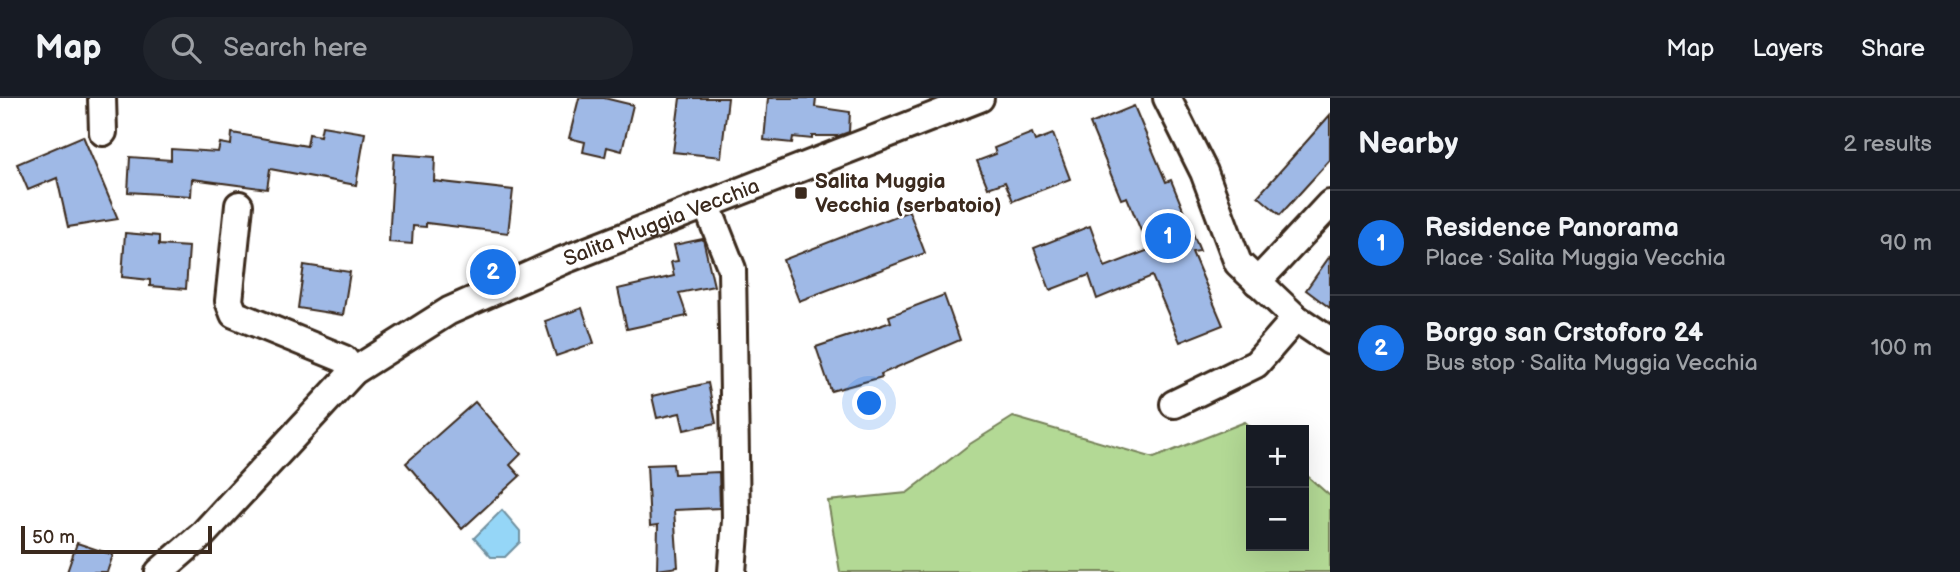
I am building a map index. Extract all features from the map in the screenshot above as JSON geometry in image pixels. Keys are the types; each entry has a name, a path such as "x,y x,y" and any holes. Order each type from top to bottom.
{"street":[{"path":"102,98 103,132"},
{"name":"Salita Muggia Vecchia","path":"159,572 203,534 355,371 449,311 564,260 980,98"},
{"path":"1167,98 1204,172 1238,263 1296,318 1330,341"},
{"path":"1257,282 1330,204"},
{"path":"239,205 229,301 234,314 344,359 355,371"},
{"path":"707,206 732,269 736,520 732,572"},
{"path":"1174,404 1256,364 1296,318"}],"green space":[{"path":"1013,417 1154,458 1245,422 1248,425 1246,425 1246,551 1309,551 1309,477 1330,496 1330,572 840,572 828,501 907,493 970,444"}],"water":[{"path":"502,510 520,531 520,542 505,557 491,557 474,538"}],"building":[{"path":"579,98 604,98 633,105 622,151 607,147 605,157 583,152 585,142 569,138"},
{"path":"680,98 728,98 721,157 673,152"},
{"path":"768,98 816,98 815,107 850,112 849,132 838,136 812,136 812,139 793,137 792,143 764,140"},
{"path":"1134,106 1166,182 1171,180 1200,251 1192,252 1223,325 1180,342 1152,276 1097,299 1089,275 1050,290 1034,248 1090,226 1105,267 1149,250 1127,197 1121,199 1090,124"},
{"path":"1330,115 1330,160 1280,215 1258,196"},
{"path":"322,126 365,133 356,185 270,169 267,189 192,179 191,196 128,192 130,157 171,160 171,149 218,152 220,143 231,145 232,133 307,146 309,134 320,136"},
{"path":"1032,133 1035,141 1053,134 1070,179 1013,201 1005,182 988,188 977,161 996,154 994,148"},
{"path":"83,136 118,219 68,227 57,178 28,190 17,164"},
{"path":"394,154 435,157 434,181 513,190 508,233 426,223 426,227 413,226 412,244 389,242"},
{"path":"909,211 925,253 799,301 783,260"},
{"path":"125,233 159,236 159,245 189,247 186,289 150,286 150,280 122,277"},
{"path":"703,239 714,286 679,293 687,316 627,329 618,289 674,276 671,262 678,261 674,245"},
{"path":"1330,256 1330,308 1306,290"},
{"path":"304,265 350,272 343,315 298,308"},
{"path":"944,295 960,340 881,374 882,377 831,391 816,347 891,322 889,316"},
{"path":"582,308 594,343 556,356 545,321"},
{"path":"708,383 716,423 684,430 680,413 657,418 652,396"},
{"path":"475,402 521,454 510,465 520,476 462,529 406,463"},
{"path":"673,464 674,474 719,472 720,508 674,510 678,567 657,570 658,525 650,526 647,465"},
{"path":"77,543 113,555 107,572 67,572"}],"place":[{"name":"Salita Muggia Vecchia (serbatoio)","path":"801,193"},
{"name":"Residence Panorama","path":"1168,236"},
{"name":"Borgo san Crstoforo 24","path":"493,272"}]}
